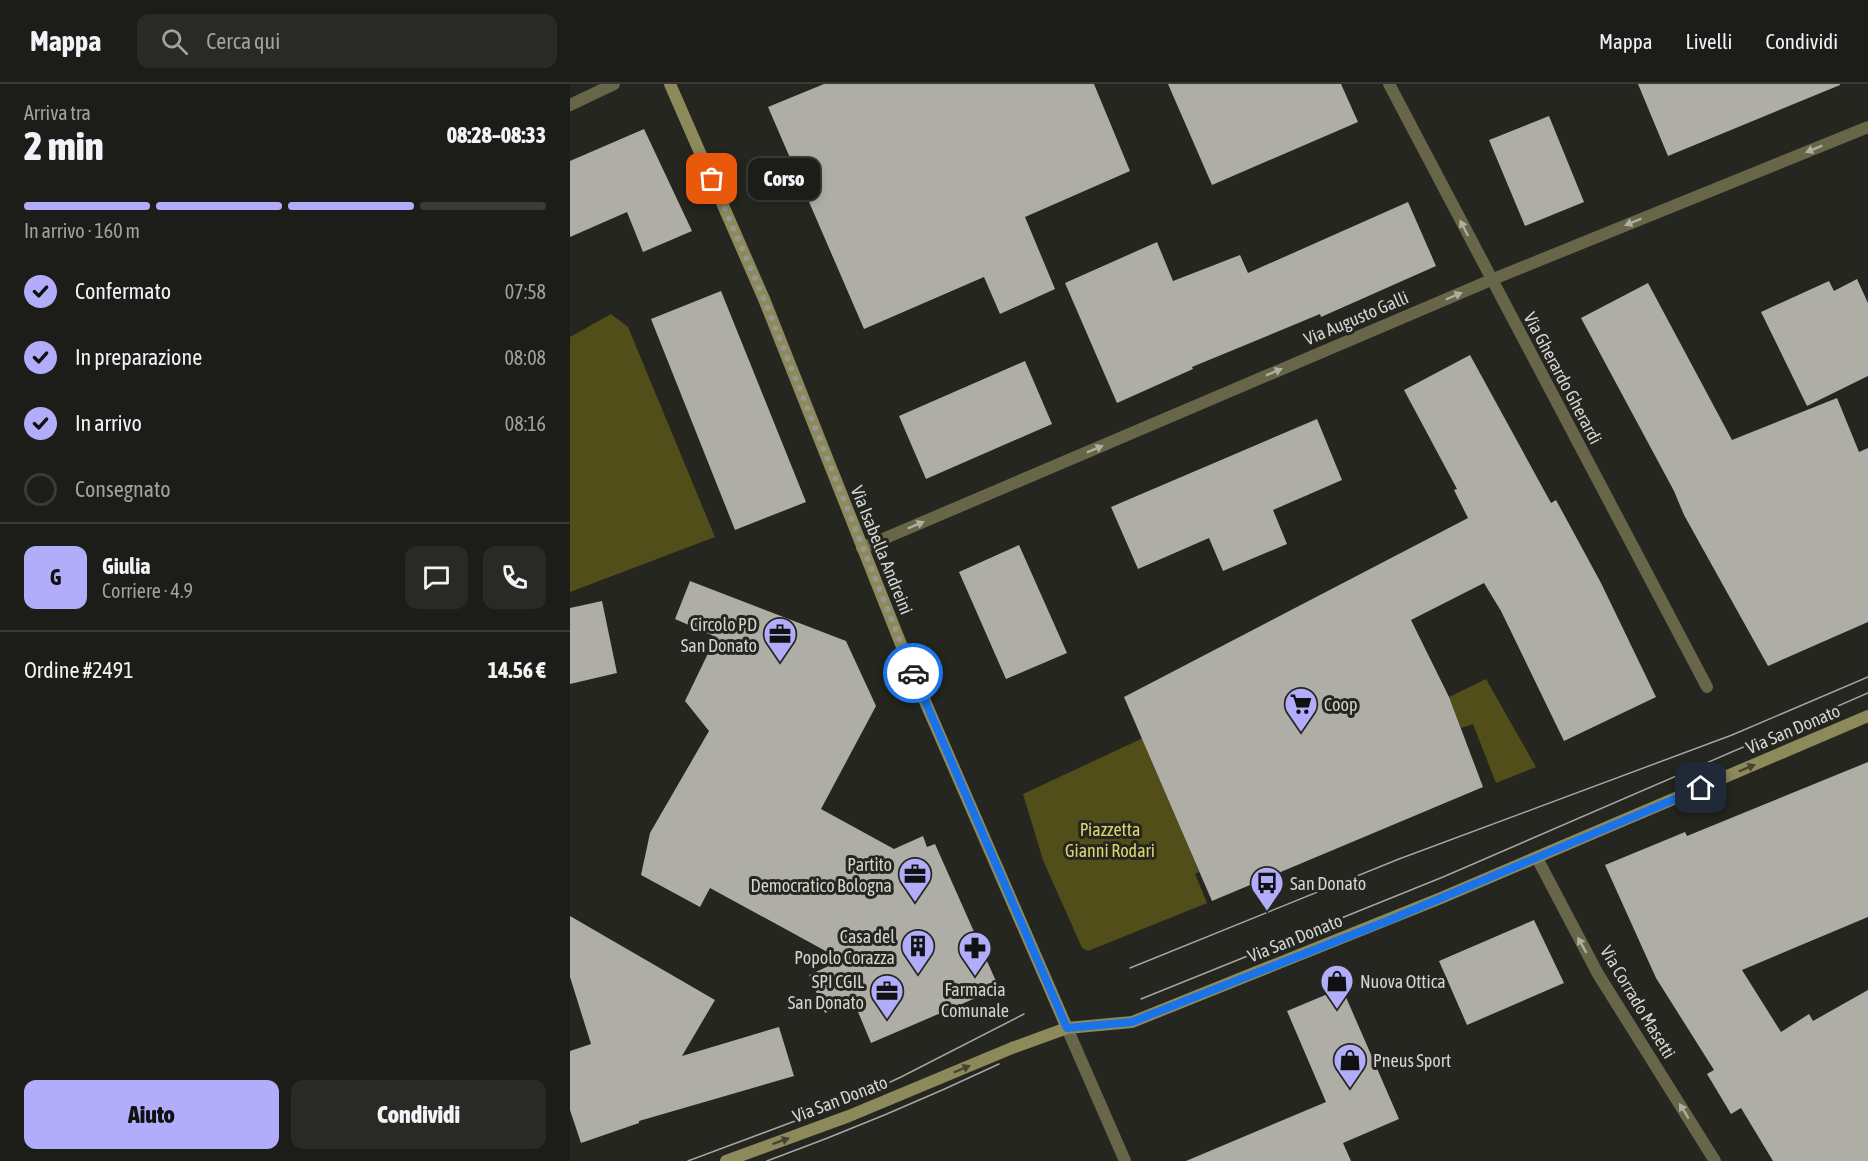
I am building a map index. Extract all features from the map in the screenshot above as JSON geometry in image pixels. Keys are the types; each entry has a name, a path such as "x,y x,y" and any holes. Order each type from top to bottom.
{"main road":[{"name":"Via Isabella Andreini","path":"670,84 764,299 910,667 1067,1028"},
{"name":"Via San Donato","path":"726,1161 849,1116 1012,1047 1067,1028 1132,1022 1537,858 1868,716"}],"street":[{"path":"570,105 614,84"},
{"name":"Via Gherardo Gherardi","path":"1389,84 1707,687"},
{"name":"Via Augusto Galli","path":"862,548 1491,280 1868,127"},
{"name":"Via Corrado Masetti","path":"1537,858 1598,974 1715,1161"},
{"path":"1067,1028 1125,1161"}],"green space":[{"path":"611,314 628,327 715,537 570,592 570,337"},
{"path":"1486,679 1536,767 1496,783 1473,724 1461,728 1449,697"},
{"name":"Piazzetta Gianni Rodari","path":"1143,738 1199,872 1195,874 1207,903 1088,951 1082,948 1043,860 1023,794"}],"building":[{"path":"824,84 1094,84 1130,171 1025,217 1055,289 1000,314 984,277 864,329 768,107"},
{"path":"1168,84 1341,84 1358,122 1212,185"},
{"path":"1638,84 1840,84 1840,85 1668,156"},
{"path":"1549,116 1584,202 1525,226 1489,140"},
{"path":"644,129 692,231 643,252 627,212 570,237 570,161"},
{"path":"1408,202 1436,266 1321,317 1320,314 1192,367 1193,369 1117,403 1065,283 1157,242 1173,281 1240,255 1248,273"},
{"path":"1857,279 1868,303 1868,376 1807,406 1761,312 1829,281 1834,291"},
{"path":"1648,283 1732,440 1837,398 1859,452 1868,448 1868,622 1768,666 1684,515 1674,491 1581,318"},
{"path":"721,291 806,502 735,530 651,319"},
{"name":"Coop","path":"1470,355 1551,503 1556,500 1601,583 1656,697 1564,741 1501,611 1484,583 1411,620 1449,697 1483,787 1212,901 1124,697 1468,518 1454,490 1457,489 1404,390"},
{"path":"1025,361 1052,424 926,479 899,416"},
{"path":"1317,419 1342,480 1273,510 1287,544 1223,571 1209,538 1138,569 1111,507"},
{"path":"1019,545 1067,653 1006,679 959,572"},
{"path":"690,581 846,641 876,706 821,809 894,849 923,836 927,847 935,844 999,988 871,1043 853,1000 825,1013 809,975 842,960 710,888 700,907 641,875 650,833 709,731 685,701 716,637 675,619"},
{"path":"602,601 617,673 570,684 570,608"},
{"path":"1868,762 1868,917 1742,970 1781,1032 1809,1014 1813,1021 1868,990 1868,1161 1773,1161 1741,1108 1731,1114 1707,1074 1714,1070 1656,978 1605,865 1685,832 1687,836"},
{"path":"570,916 715,1000 682,1056 779,1027 794,1076 639,1121 639,1123 581,1143 570,1110 570,1051 591,1044 570,977"},
{"path":"1534,920 1564,983 1467,1025 1439,961"},
{"path":"1342,988 1399,1119 1343,1143 1351,1161 1186,1161 1326,1102 1287,1011"}],"tram line":[{"path":"1130,968 1399,859 1732,735 1868,677"},
{"path":"1141,999 1443,877 1868,693"},
{"path":"688,1161 854,1099 1024,1014"},
{"path":"767,1161 884,1115 999,1064"}],"way so far":[{"path":"712,179 764,299 913,673"}],"place":[{"name":"Corso","path":"712,179"},
{"name":"Circolo PD San Donato","path":"780,663"},
{"name":"Coop","path":"1301,733"},
{"name":"Partito Democratico Bologna","path":"915,903"},
{"name":"San Donato","path":"1267,912"},
{"name":"Casa del Popolo Corazza","path":"918,975"},
{"name":"Farmacia Comunale","path":"975,977"},
{"name":"Nuova Ottica","path":"1337,1010"},
{"name":"SPI CGIL San Donato","path":"887,1020"},
{"name":"Pneus Sport","path":"1350,1089"}],"route":[{"path":"913,673 1067,1028 1132,1022 1387,921 1701,788"}]}
